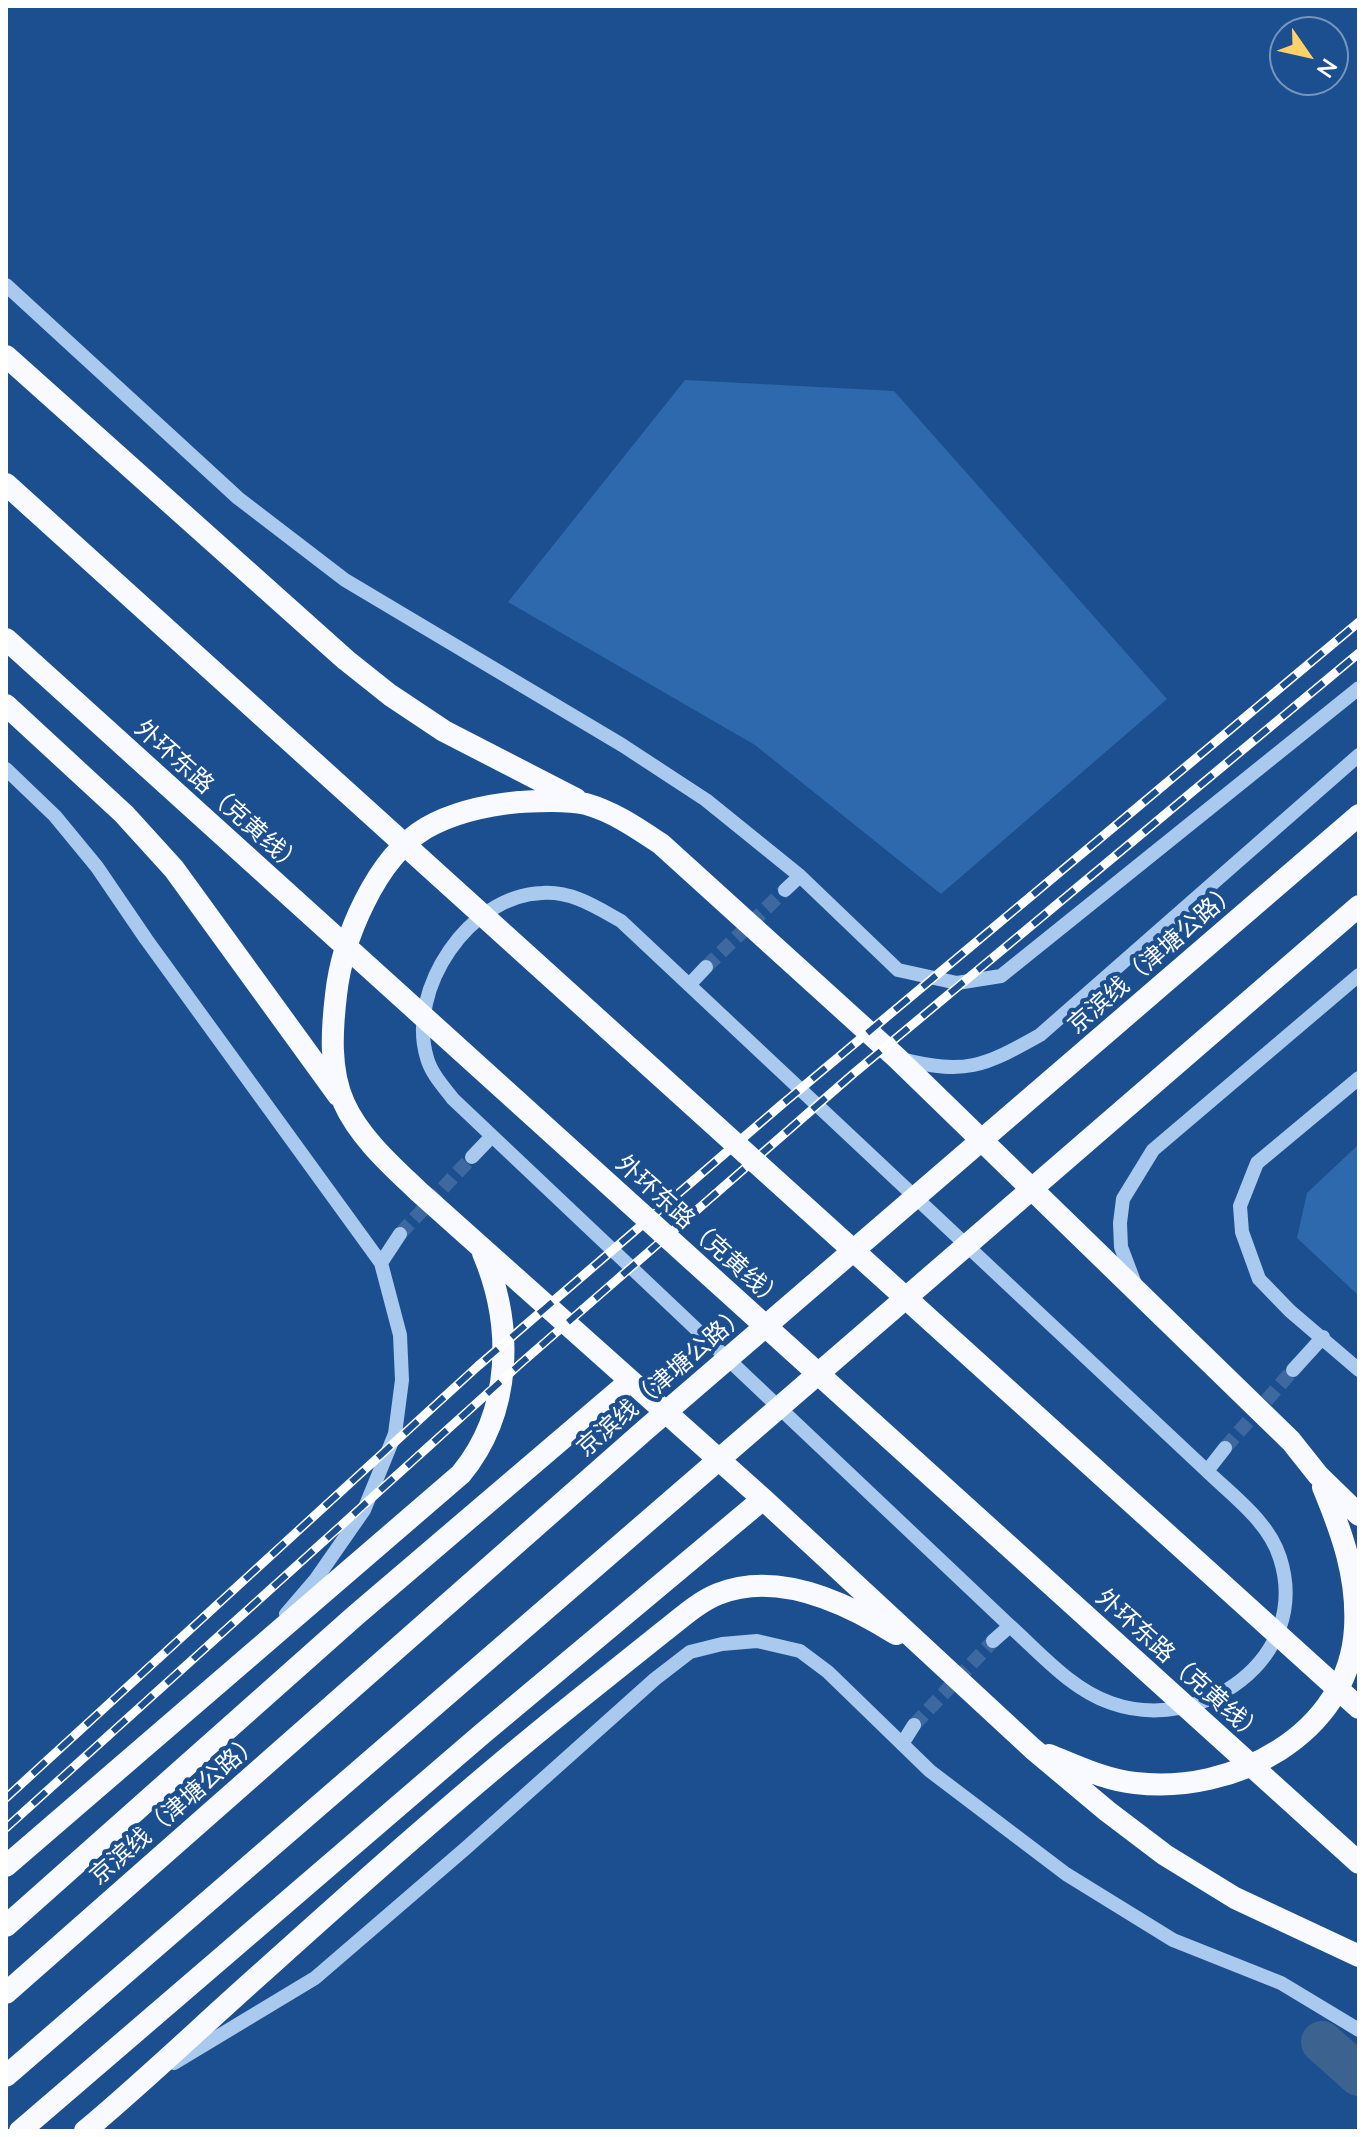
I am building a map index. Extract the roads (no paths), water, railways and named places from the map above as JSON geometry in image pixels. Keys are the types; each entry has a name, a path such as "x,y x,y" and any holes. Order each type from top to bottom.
{"highway":[{"path":"6,356 346,660 390,695 444,731 584,804 626,820 661,844 897,1058 1291,1441 1318,1475 1359,1515"},
{"path":"6,484 1359,1708"},
{"name":"外环东路（克黄线）","path":"6,639 1359,1863"},
{"path":"6,705 124,814 174,869 386,1160 481,1248 763,1499 1033,1749 1165,1855 1235,1898 1359,1956"},
{"path":"344,1102 333,1056 333,1018 338,978 351,932 366,898 402,847 426,828 488,805 530,801 584,804"},
{"name":"京滨线（津塘公路）","path":"6,1993 645,1430 1359,815"},
{"path":"6,2076 1359,906"},
{"path":"6,1866 461,1474 478,1453 501,1394 503,1359 500,1304 481,1248"},
{"path":"6,1926 356,1615 630,1381"},
{"path":"1033,1749 1106,1778 1163,1785 1231,1774 1257,1763 1293,1741 1333,1698 1347,1665 1355,1630 1349,1555 1318,1475"},
{"path":"20,2131 482,1734 763,1499"},
{"path":"85,2131 526,1741 688,1613 719,1594 756,1586 814,1594 845,1605 940,1662"}],"street":[{"path":"6,285 238,498 345,580 622,745 706,800 800,876 898,970 957,983 1001,976 1359,688"},
{"path":"897,1058 937,1068 963,1068 1001,1057 1040,1035 1359,755"},
{"path":"6,769 55,816 97,867 381,1263 400,1335 402,1380 395,1434 364,1510 316,1579 246,1659"},
{"path":"785,890 800,876"},
{"path":"543,892 570,895 592,904 621,921 689,985 1258,1520 1280,1556 1285,1577 1282,1617 1275,1638 1251,1674 1217,1697 1196,1705 1150,1710 1112,1703 1076,1685 453,1099 427,1059 423,1032 428,996 441,963 470,925 495,905 517,896 543,892"},
{"path":"689,985 706,967"},
{"path":"1138,1292 1121,1247 1120,1223 1123,1199 1136,1174 1153,1150 1359,975"},
{"path":"1359,1078 1257,1163 1240,1206 1242,1232 1259,1279 1290,1311 1359,1370"},
{"path":"472,1157 492,1136"},
{"path":"381,1263 400,1234"},
{"path":"1293,1370 1323,1337"},
{"path":"1207,1471 1225,1448"},
{"path":"993,1641 1010,1626"},
{"path":"146,2079 315,1978 655,1679 690,1652 722,1644 757,1641 800,1651 855,1696 930,1771 1080,1882 1173,1940 1281,1983 1359,2030"},
{"path":"902,1744 914,1725"}],"waterway":[{"path":"1322,2042 1359,2075"}],"tunnel":[{"path":"706,967 785,890"},
{"path":"400,1234 472,1157"},
{"path":"1225,1448 1293,1370"},
{"path":"914,1725 993,1641"}],"railway":[{"path":"6,1798 478,1366 780,1106 1359,622"},
{"path":"6,1828 520,1364 853,1074 1359,653"}]}
